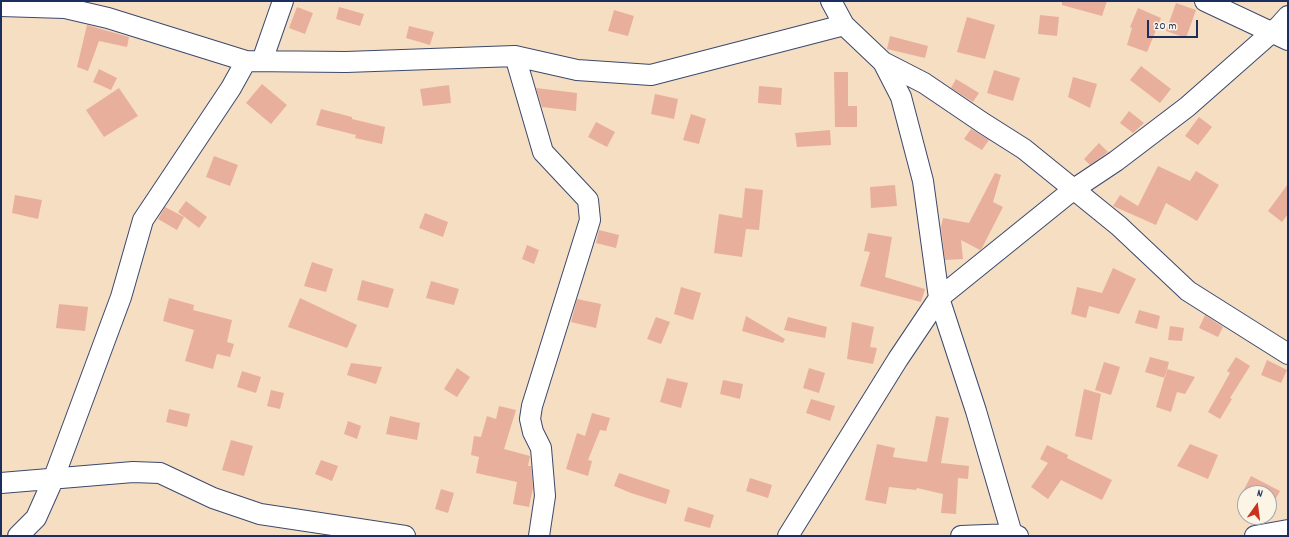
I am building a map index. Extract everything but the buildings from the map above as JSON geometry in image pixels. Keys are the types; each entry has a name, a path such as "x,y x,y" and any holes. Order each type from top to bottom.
{"street":[{"path":"18,536 36,518 53,480 121,297 143,220 231,88 254,61 283,1"},
{"path":"832,1 844,25 883,62 924,83 1024,149 1119,226 1188,291 1288,354"},
{"path":"1205,1 1280,36"},
{"path":"1,6 66,5 254,61 346,62 515,56 577,70 651,75 844,25"},
{"path":"788,536 898,359 939,298 1074,189 1116,161 1280,36 1288,16"},
{"path":"515,56 543,152 588,200 590,211 590,220 532,406 530,419 533,432 541,448 545,496 539,536"},
{"path":"883,62 901,96 923,181 939,298 1015,535 961,536"},
{"path":"1,482 53,480 133,472 160,473 213,498 260,514 405,536"},
{"path":"1255,536 1288,530"}]}
